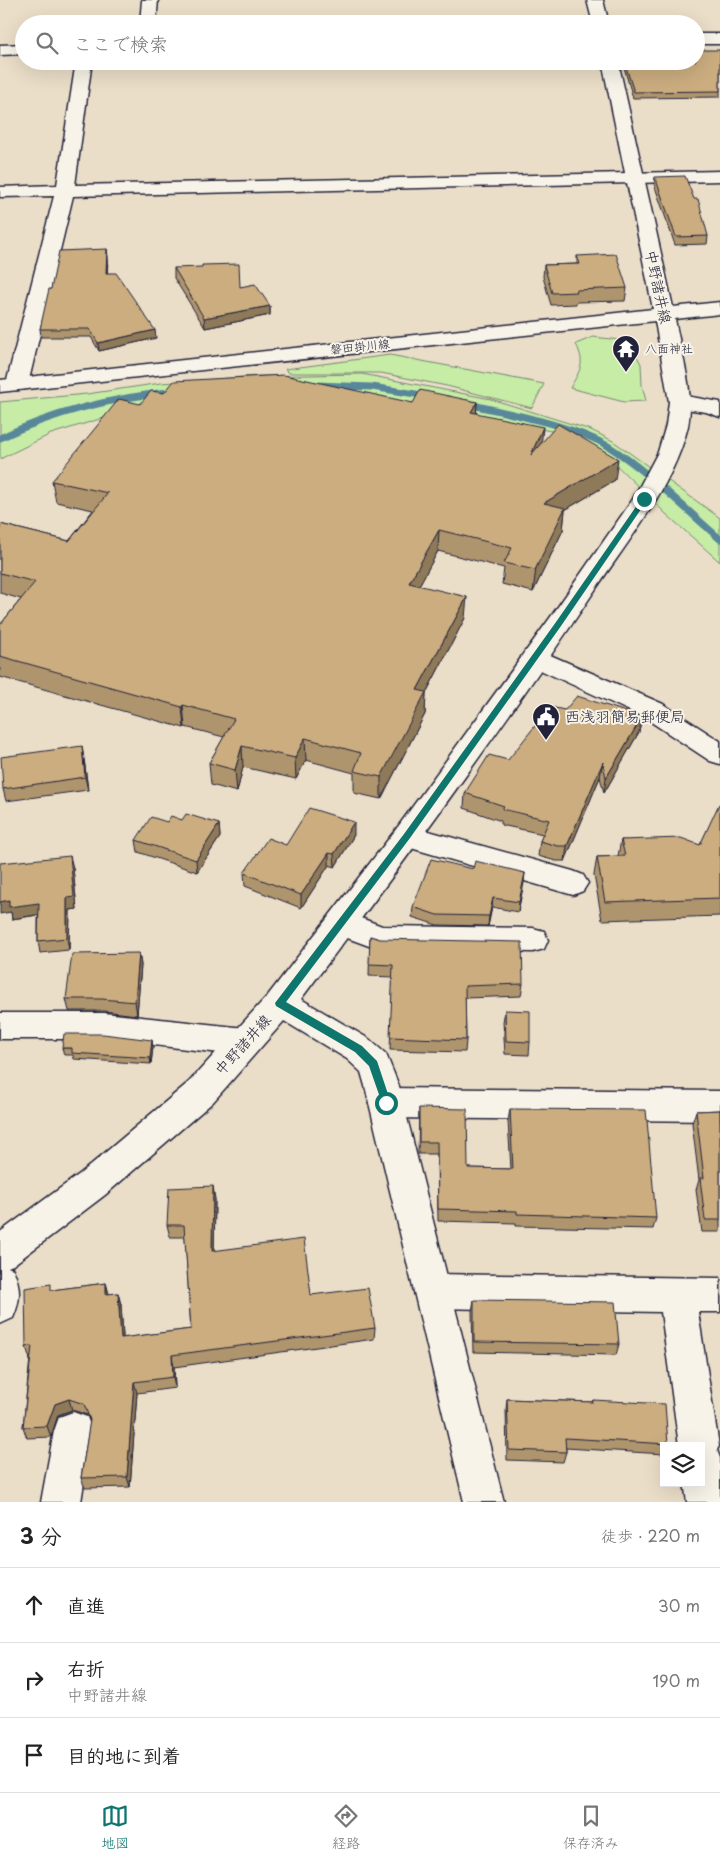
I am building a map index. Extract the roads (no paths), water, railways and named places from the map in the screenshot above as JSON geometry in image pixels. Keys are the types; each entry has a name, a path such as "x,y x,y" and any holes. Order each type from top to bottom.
{"street":[{"path":"149,15 150,0"},
{"path":"595,0 599,15"},
{"path":"705,39 720,39"},
{"path":"0,50 15,49"},
{"path":"9,385 65,190 83,70"},
{"name":"中野諸井線","path":"0,1253 94,1184 201,1092 280,1003 342,924 407,836 534,657 644,499 669,452 677,425 680,402 664,314 612,70"},
{"path":"0,192 720,176"},
{"name":"磐田掛川線","path":"9,385 720,308"},
{"path":"680,402 710,406 720,410"},
{"path":"534,657 654,711 720,754"},
{"path":"407,836 573,882"},
{"path":"342,924 380,938 534,940"},
{"path":"280,1003 358,1049 374,1064 386,1103 432,1291 478,1501"},
{"path":"0,1026 104,1026 245,1042"},
{"path":"386,1103 720,1106"},
{"path":"0,1281 2,1292 0,1306"},
{"path":"432,1291 720,1295"},
{"path":"677,1294 698,1442"},
{"path":"61,1502 72,1430"},
{"path":"705,1487 707,1502"}],"waterway":[{"path":"315,385 372,387 428,396"},
{"path":"0,438 43,420 109,401 177,391"},
{"path":"465,403 557,426 593,438 623,456 652,478 720,539"}],"place":[{"name":"八面神社","path":"626,373"},
{"name":"西浅羽簡易郵便局","path":"546,741"}]}
